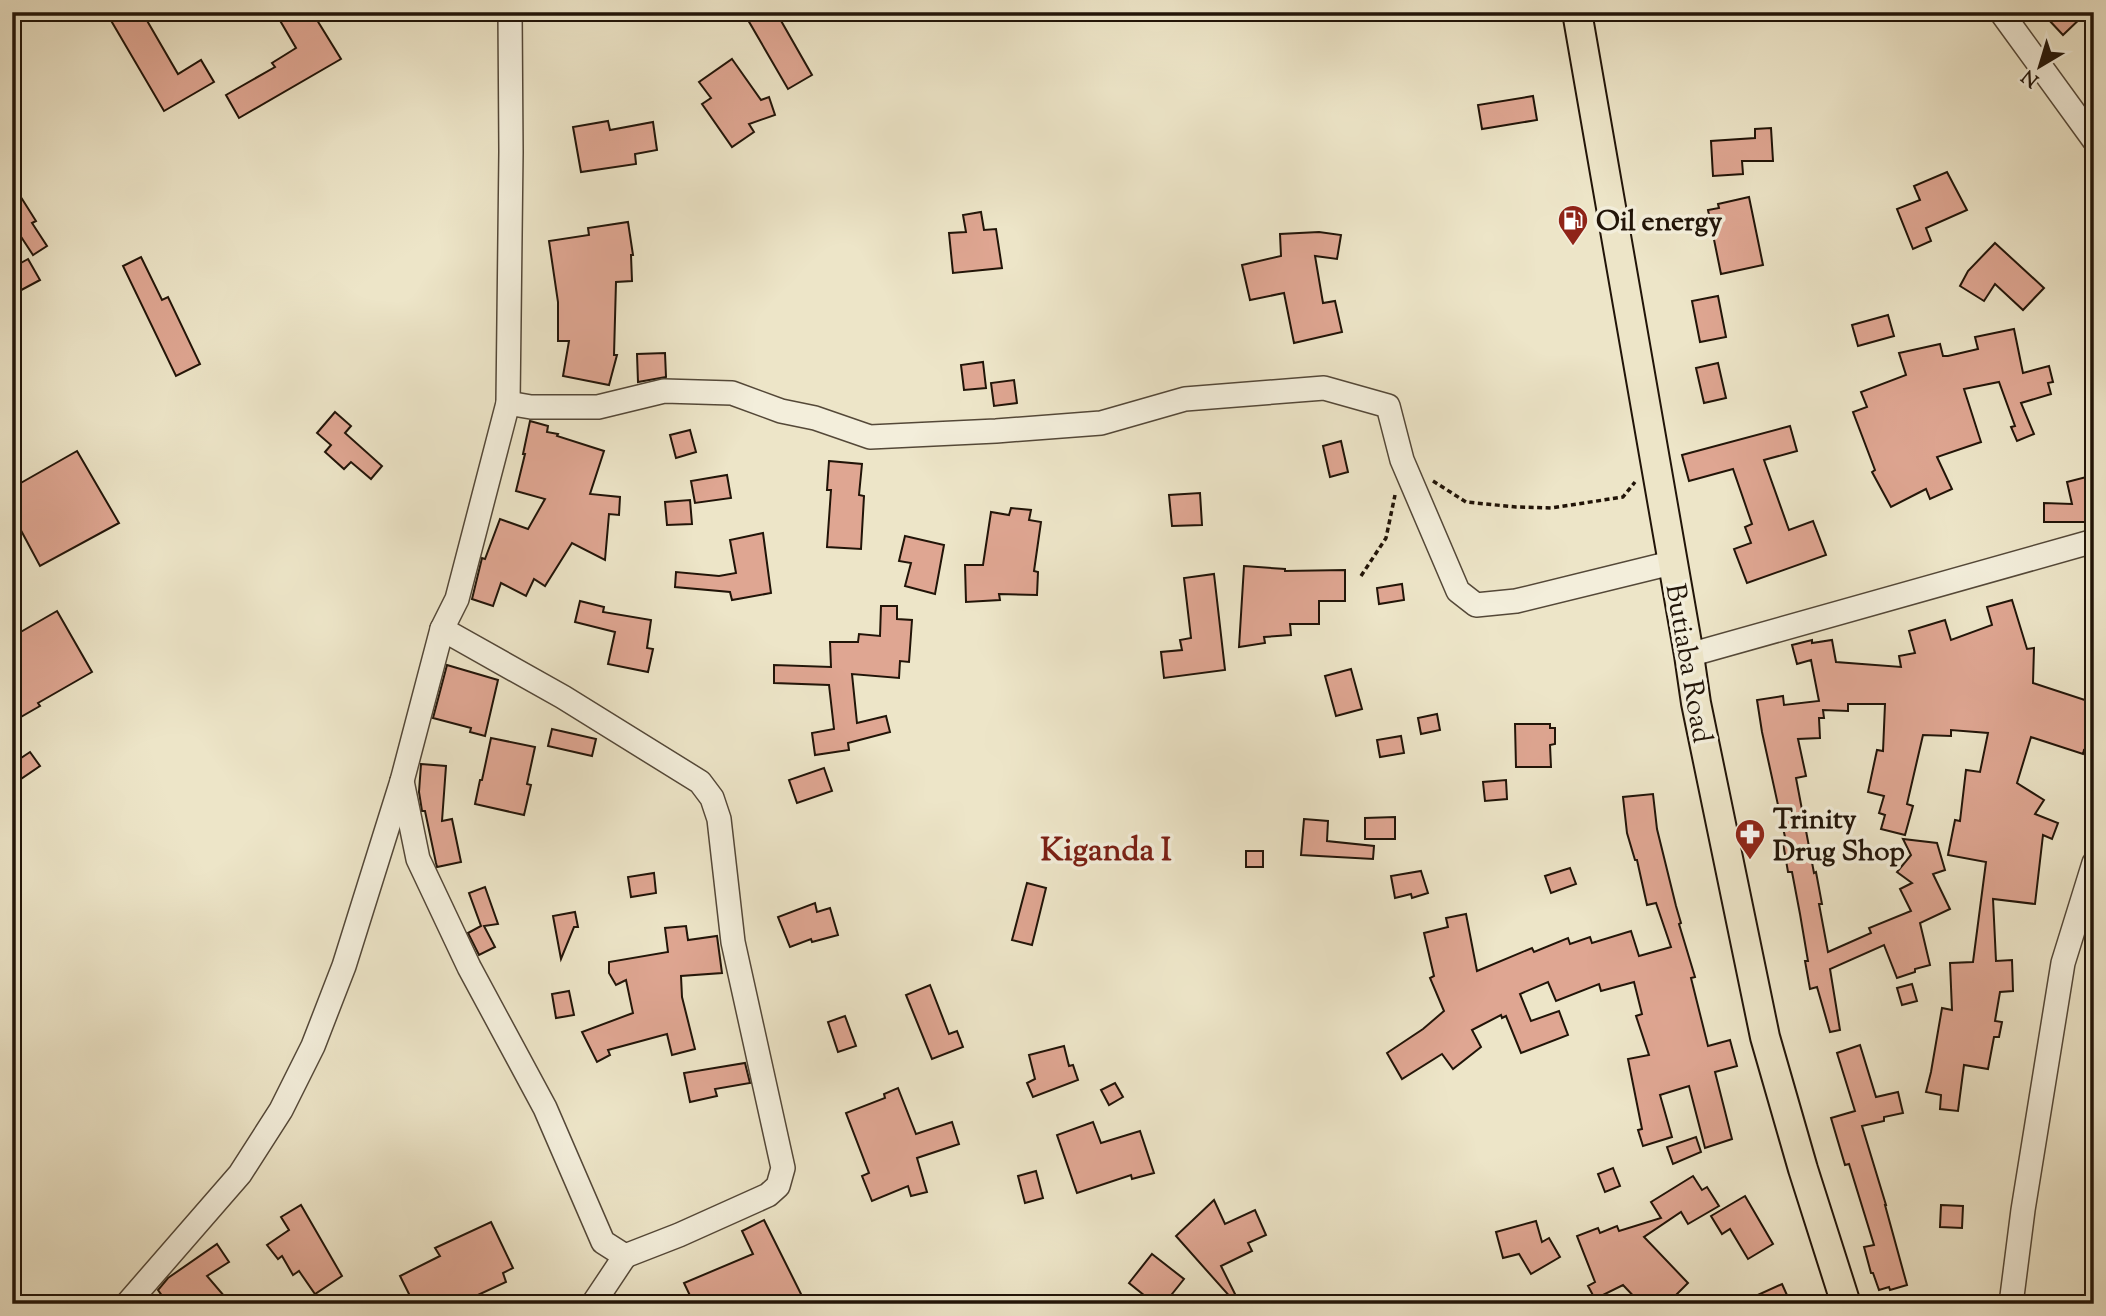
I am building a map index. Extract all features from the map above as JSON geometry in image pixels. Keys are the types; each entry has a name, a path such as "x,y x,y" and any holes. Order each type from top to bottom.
{"main road":[{"name":"Butiaba Road","path":"1577,12 1696,703 1765,1037 1846,1304"}],"street":[{"path":"128,1304 240,1174 281,1110 313,1046 344,966 402,781 442,629 457,599 508,403 510,12"},
{"path":"2001,12 2094,140"},
{"path":"508,403 531,407 598,407 664,391 732,393 781,411 816,418 870,437 1101,423 1185,399 1324,388 1388,406 1402,460 1458,591 1476,605 1516,601 1671,563"},
{"path":"1689,655 2094,541"},
{"path":"442,629 563,696 700,782 712,797 719,819 733,942 783,1168 778,1186 768,1195 625,1256 593,1304"},
{"path":"402,781 418,859 469,967 545,1108 603,1242 625,1256"},
{"path":"2011,1304 2023,1210 2063,963 2094,863"}],"path":[{"path":"1361,576 1386,538 1402,460 1466,502 1551,508 1623,497 1654,458"}],"building":[{"path":"106,12 142,12 178,74 201,60 214,82 164,111"},
{"path":"275,12 312,12 341,59 239,118 226,95 275,67 272,63 296,48"},
{"path":"762,12 776,12 812,75 788,89 748,20"},
{"path":"2056,12 2087,12 2063,35 2048,19"},
{"path":"732,59 761,100 769,97 775,115 749,124 754,132 732,147 702,104 711,98 699,82"},
{"path":"1533,96 1537,120 1482,129 1478,105"},
{"path":"608,121 610,130 653,122 657,150 635,154 636,164 581,172 573,127"},
{"path":"1771,128 1773,161 1742,161 1743,174 1713,176 1711,141 1755,138 1755,129"},
{"path":"1947,172 1967,210 1926,228 1931,241 1913,249 1897,209 1920,200 1914,186"},
{"path":"12,183 36,221 32,223 47,246 33,255 12,223"},
{"path":"1749,197 1763,265 1721,274 1708,210 1719,208 1718,204"},
{"path":"981,212 984,230 996,229 1002,268 953,273 949,233 966,232 963,215"},
{"path":"628,222 633,255 632,281 616,282 614,355 617,355 609,385 563,376 569,341 558,341 558,302 549,241 589,235 588,228"},
{"path":"1319,232 1341,235 1337,259 1315,256 1323,303 1335,301 1342,332 1294,343 1284,293 1250,300 1242,265 1281,256 1280,234"},
{"path":"1995,243 2044,288 2023,310 1995,284 1984,301 1960,286 1968,271"},
{"path":"141,257 162,300 168,297 200,364 176,376 123,266"},
{"path":"28,259 40,280 12,295 12,268"},
{"path":"1718,296 1726,337 1700,342 1692,301"},
{"path":"1888,315 1894,336 1858,346 1852,325"},
{"path":"2014,329 2023,373 2049,366 2053,382 2048,383 2051,394 2021,403 2034,434 2017,441 2011,427 2015,426 1999,382 1964,389 1981,442 1937,457 1952,489 1930,499 1926,489 1891,507 1872,472 1875,470 1853,412 1867,407 1861,392 1906,375 1899,353 1940,344 1943,356 1948,356 1978,349 1975,337"},
{"path":"665,353 666,377 638,382 637,354"},
{"path":"983,362 986,388 964,390 961,365"},
{"path":"1718,363 1726,398 1704,403 1696,368"},
{"path":"1014,380 1017,403 994,406 991,383"},
{"path":"335,412 351,426 345,433 382,466 371,479 351,462 344,469 325,452 331,445 317,433"},
{"path":"530,421 548,426 547,432 604,451 590,494 620,497 619,515 609,514 605,560 572,543 545,586 534,579 526,596 501,583 493,606 472,599 482,558 485,559 500,519 528,529 545,499 516,491"},
{"path":"1790,426 1797,451 1764,460 1789,530 1813,521 1826,555 1747,583 1734,549 1751,543 1745,527 1752,524 1733,469 1689,481 1682,455"},
{"path":"690,430 696,452 676,458 670,435"},
{"path":"1341,441 1348,472 1330,477 1323,446"},
{"path":"77,451 119,523 40,566 17,523 12,526 12,488"},
{"path":"829,461 862,464 859,495 864,496 861,549 827,547 831,490 827,490"},
{"path":"727,475 731,498 695,503 691,481"},
{"path":"2094,475 2094,522 2044,522 2044,503 2072,504 2067,482"},
{"path":"1200,493 1202,525 1172,526 1169,495"},
{"path":"690,500 692,524 667,525 665,502"},
{"path":"1011,508 1031,510 1029,520 1041,522 1034,571 1038,572 1037,595 999,594 1000,600 966,602 965,565 983,565 991,512 1009,515"},
{"path":"763,533 771,593 732,600 730,592 675,587 676,572 719,576 736,573 730,540"},
{"path":"905,536 944,545 935,594 905,586 911,563 899,561"},
{"path":"1244,566 1285,571 1345,570 1345,601 1319,601 1319,624 1290,624 1291,635 1264,637 1265,643 1239,647"},
{"path":"1214,574 1225,670 1164,678 1161,652 1182,650 1180,640 1191,638 1184,578"},
{"path":"1402,584 1404,600 1379,604 1377,588"},
{"path":"2012,600 2027,649 2034,648 2033,683 2094,703 2094,753 2084,750 2083,754 2031,737 2017,783 2044,800 2035,814 2058,823 2052,839 2043,835 2035,904 1993,899 1996,961 2012,960 2013,991 2000,992 1995,1021 2002,1022 1999,1037 1994,1037 1988,1069 1964,1065 1958,1111 1940,1109 1941,1095 1926,1092 1942,1008 1952,1010 1950,963 1973,962 1986,862 1948,855 1955,820 1960,821 1966,770 1980,772 1988,733 1951,730 1951,736 1923,735 1907,804 1913,806 1905,835 1881,829 1885,815 1879,813 1884,796 1868,792 1877,750 1883,751 1885,704 1848,704 1848,711 1823,710 1824,718 1819,718 1820,738 1798,739 1806,776 1796,778 1822,904 1819,904 1828,952 1871,933 1869,928 1911,911 1900,889 1912,883 1897,872 1911,855 1903,839 1937,843 1945,870 1933,874 1950,909 1920,923 1930,965 1897,978 1884,945 1830,969 1840,1030 1830,1032 1817,987 1810,989 1800,914 1792,872 1788,872 1782,837 1785,837 1757,700 1783,696 1784,705 1819,701 1811,660 1797,664 1792,645 1812,640 1812,643 1832,640 1836,662 1901,667 1899,656 1915,653 1909,631 1945,620 1951,640 1992,625 1987,607"},
{"path":"580,601 604,607 603,612 651,620 647,648 653,649 648,672 608,664 615,632 575,622"},
{"path":"881,606 897,606 897,619 912,620 909,662 900,661 899,678 852,674 857,723 886,716 890,732 848,743 849,750 815,755 812,733 834,729 829,685 774,683 774,665 831,667 830,642 858,642 859,634 880,636"},
{"path":"57,611 92,672 38,703 40,706 12,722 12,637"},
{"path":"447,665 498,680 485,736 470,732 471,728 433,718"},
{"path":"1351,669 1362,709 1336,716 1325,676"},
{"path":"1437,714 1440,730 1421,734 1418,718"},
{"path":"1515,724 1550,724 1550,728 1555,728 1555,744 1550,745 1551,767 1516,767"},
{"path":"552,729 596,739 592,756 548,746"},
{"path":"1401,736 1404,753 1380,757 1377,740"},
{"path":"491,738 535,747 527,784 531,785 524,815 475,804"},
{"path":"30,752 40,766 12,785 12,764"},
{"path":"421,764 446,766 442,821 452,819 461,862 437,867 419,792"},
{"path":"824,768 832,791 797,803 789,780"},
{"path":"1506,780 1507,799 1485,801 1483,782"},
{"path":"1653,794 1657,829 1681,923 1679,924 1695,977 1691,978 1708,1046 1730,1040 1737,1066 1715,1072 1732,1139 1705,1148 1689,1086 1660,1095 1672,1137 1643,1146 1638,1130 1642,1129 1628,1059 1649,1055 1636,1016 1642,1014 1634,982 1601,991 1599,984 1556,1001 1548,982 1520,994 1531,1021 1559,1011 1568,1035 1521,1053 1506,1016 1502,1018 1501,1015 1472,1030 1481,1047 1453,1069 1442,1054 1402,1079 1387,1053 1444,1011 1430,978 1434,976 1424,933 1448,927 1446,918 1466,914 1477,971 1532,948 1534,952 1568,938 1570,944 1590,937 1592,943 1631,931 1639,956 1671,947 1656,903 1647,905 1637,860 1627,833 1623,797"},
{"path":"1395,817 1395,839 1365,839 1365,818"},
{"path":"1304,819 1328,821 1327,841 1374,846 1373,859 1301,855"},
{"path":"1246,851 1263,851 1263,867 1246,867"},
{"path":"1570,868 1576,884 1551,893 1545,876"},
{"path":"1421,871 1428,893 1412,898 1411,894 1395,898 1391,876"},
{"path":"654,873 656,893 631,897 628,877"},
{"path":"1027,883 1046,888 1032,945 1012,940"},
{"path":"485,887 498,924 484,926 495,947 479,955 468,933 481,926 469,893"},
{"path":"815,903 817,912 830,908 838,935 812,942 811,939 790,947 778,917"},
{"path":"575,912 578,927 574,927 561,959 553,916"},
{"path":"686,926 688,940 717,936 722,973 681,976 682,997 695,1049 672,1055 667,1034 608,1050 610,1055 597,1062 582,1032 633,1013 626,980 616,985 609,973 609,962 668,952 665,928"},
{"path":"1912,984 1917,1001 1902,1005 1897,988"},
{"path":"930,985 949,1034 957,1031 963,1047 932,1059 906,995"},
{"path":"569,991 574,1015 556,1018 552,994"},
{"path":"845,1016 856,1046 838,1052 828,1022"},
{"path":"1860,1045 1876,1097 1898,1092 1903,1113 1862,1126 1907,1285 1890,1290 1889,1287 1879,1290 1871,1273 1864,1247 1874,1245 1849,1164 1845,1165 1831,1118 1855,1111 1837,1053"},
{"path":"1064,1046 1069,1066 1073,1065 1078,1080 1033,1097 1027,1083 1035,1079 1029,1055"},
{"path":"745,1063 750,1083 715,1089 717,1096 690,1102 684,1073"},
{"path":"1115,1083 1123,1097 1109,1105 1101,1090"},
{"path":"898,1088 916,1134 952,1122 959,1144 917,1158 927,1192 911,1196 908,1186 872,1201 862,1176 869,1173 846,1113 885,1098 884,1094"},
{"path":"1093,1122 1101,1143 1140,1131 1154,1173 1132,1179 1131,1175 1077,1193 1057,1135"},
{"path":"1696,1137 1701,1152 1673,1164 1667,1147"},
{"path":"1613,1168 1620,1186 1605,1192 1598,1174"},
{"path":"1036,1171 1043,1198 1025,1203 1018,1176"},
{"path":"1693,1176 1702,1190 1707,1187 1719,1206 1688,1224 1681,1212 1644,1237 1688,1283 1667,1304 1641,1304 1623,1285 1595,1299 1588,1286 1595,1282 1577,1236 1598,1228 1600,1233 1617,1226 1619,1231 1661,1218 1651,1202"},
{"path":"1745,1196 1773,1244 1748,1259 1730,1229 1722,1234 1711,1216"},
{"path":"1214,1200 1225,1224 1255,1210 1266,1235 1248,1243 1252,1251 1221,1266 1236,1296 1232,1299 1176,1236"},
{"path":"301,1205 342,1276 315,1294 299,1271 293,1275 282,1256 278,1259 267,1245 289,1230 281,1217"},
{"path":"1941,1205 1963,1206 1962,1228 1940,1227"},
{"path":"764,1220 806,1304 694,1304 684,1283 753,1254 742,1231"},
{"path":"1536,1221 1542,1242 1549,1238 1560,1257 1531,1274 1519,1254 1503,1258 1496,1232"},
{"path":"491,1222 513,1268 503,1273 506,1282 467,1300 469,1304 414,1304 400,1276 440,1256 435,1248"},
{"path":"217,1244 229,1262 207,1276 231,1304 168,1304 158,1290 168,1278"},
{"path":"1152,1254 1184,1279 1164,1304 1155,1304 1129,1283"},
{"path":"1782,1284 1791,1304 1738,1304"}],"place":[{"name":"Oil energy","path":"1573,247"},
{"name":"Trinity Drug Shop","path":"1750,861"}],"district":[{"name":"Kiganda I","path":"1106,849"}]}
